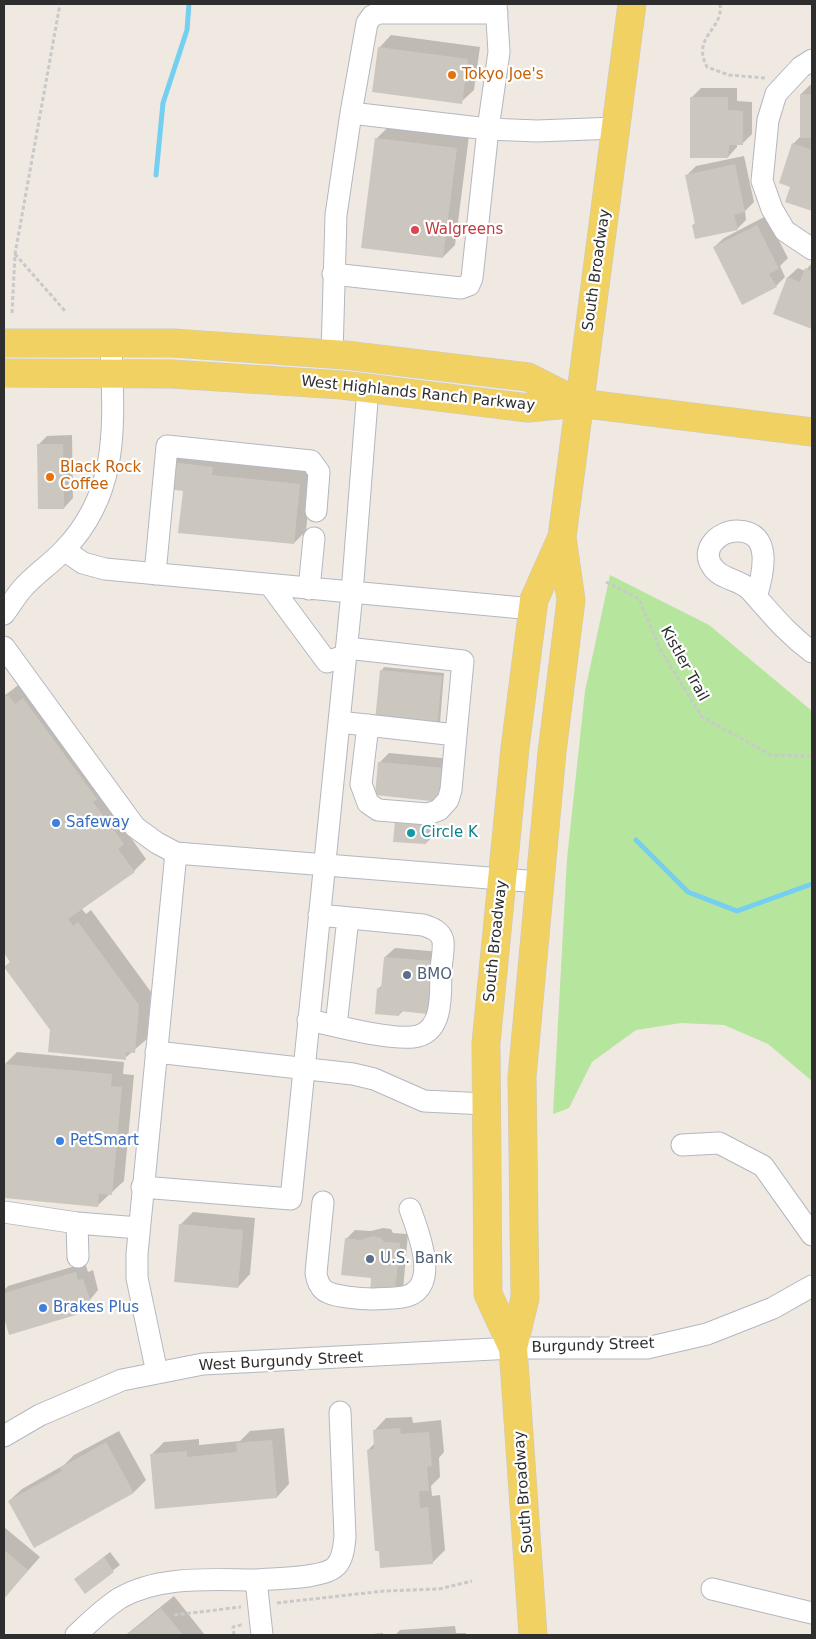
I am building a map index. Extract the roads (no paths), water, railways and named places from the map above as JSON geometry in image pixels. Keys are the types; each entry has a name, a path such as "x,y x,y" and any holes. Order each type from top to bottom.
{"main road":[{"name":"South Broadway","path":"533,1635 513,1348 525,1298 522,1077 538,882 571,600 562,537 632,4"},
{"name":"West Highlands Ranch Parkway","path":"4,343 173,343 332,354 528,377 579,403"},
{"name":"West Highlands Ranch Parkway","path":"4,374 172,374 368,388 528,408 579,403"},
{"path":"579,403 812,432"},
{"name":"South Broadway","path":"513,1348 488,1294 486,1043 515,748 534,600 562,537"}],"street":[{"path":"332,354 333,274 336,215 367,23 372,16 379,13 497,9 499,52 488,129 472,278 469,285 461,288 333,274"},
{"path":"812,60 801,67 783,84 776,94 768,120 762,181 772,210 784,231 812,249"},
{"path":"351,113 488,129 537,131 616,128"},
{"path":"4,614 10,593 64,550 92,516 104,485 112,450 111,342"},
{"path":"142,1187 291,1199 352,593 368,388"},
{"path":"155,574 167,446 312,460 319,472 316,511"},
{"path":"309,589 314,538"},
{"path":"64,550 84,563 105,569 533,609"},
{"path":"270,585 327,662 346,651 463,661 451,790 448,800 439,810 428,814 378,810 368,803 361,784 368,725"},
{"path":"756,597 776,622 812,652"},
{"path":"4,647 135,827 157,843 176,853 538,882"},
{"path":"339,722 456,735"},
{"path":"157,1373 137,1278 142,1187 176,853"},
{"path":"308,1020 401,1036 418,1036 428,1031 434,1023 439,1010 443,941 440,934 434,928 423,925 320,915"},
{"path":"336,1026 348,918"},
{"path":"156,1052 303,1070 353,1074 374,1079 424,1101 486,1104"},
{"path":"682,1146 719,1143 763,1166 812,1235"},
{"path":"323,1202 316,1274 318,1282 324,1290 332,1294 367,1299 408,1296 417,1289 422,1280 425,1253 410,1209"},
{"path":"4,1212 77,1223 139,1228"},
{"path":"77,1223 78,1257"},
{"name":"Burgundy Street","path":"513,1348 647,1348 707,1334 773,1308 812,1286"},
{"name":"West Burgundy Street","path":"4,1436 40,1415 122,1380 203,1364 513,1348"},
{"path":"76,1635 120,1598 152,1586 182,1581 256,1580 321,1574 336,1567 343,1553 345,1537 340,1412"},
{"path":"256,1580 262,1635"},
{"path":"712,1590 812,1613"}],"waterway":[{"path":"156,175 163,103 187,30 189,4"},
{"path":"636,840 688,892 737,911 812,884"}],"place":[{"name":"Tokyo Joe's","path":"452,75"},
{"name":"Walgreens","path":"415,230"},
{"name":"Black Rock Coffee","path":"50,477"},
{"name":"Safeway","path":"56,823"},
{"name":"Circle K","path":"411,833"},
{"name":"BMO","path":"407,975"},
{"name":"PetSmart","path":"60,1141"},
{"name":"U.S. Bank","path":"370,1259"},
{"name":"Brakes Plus","path":"43,1308"}]}
